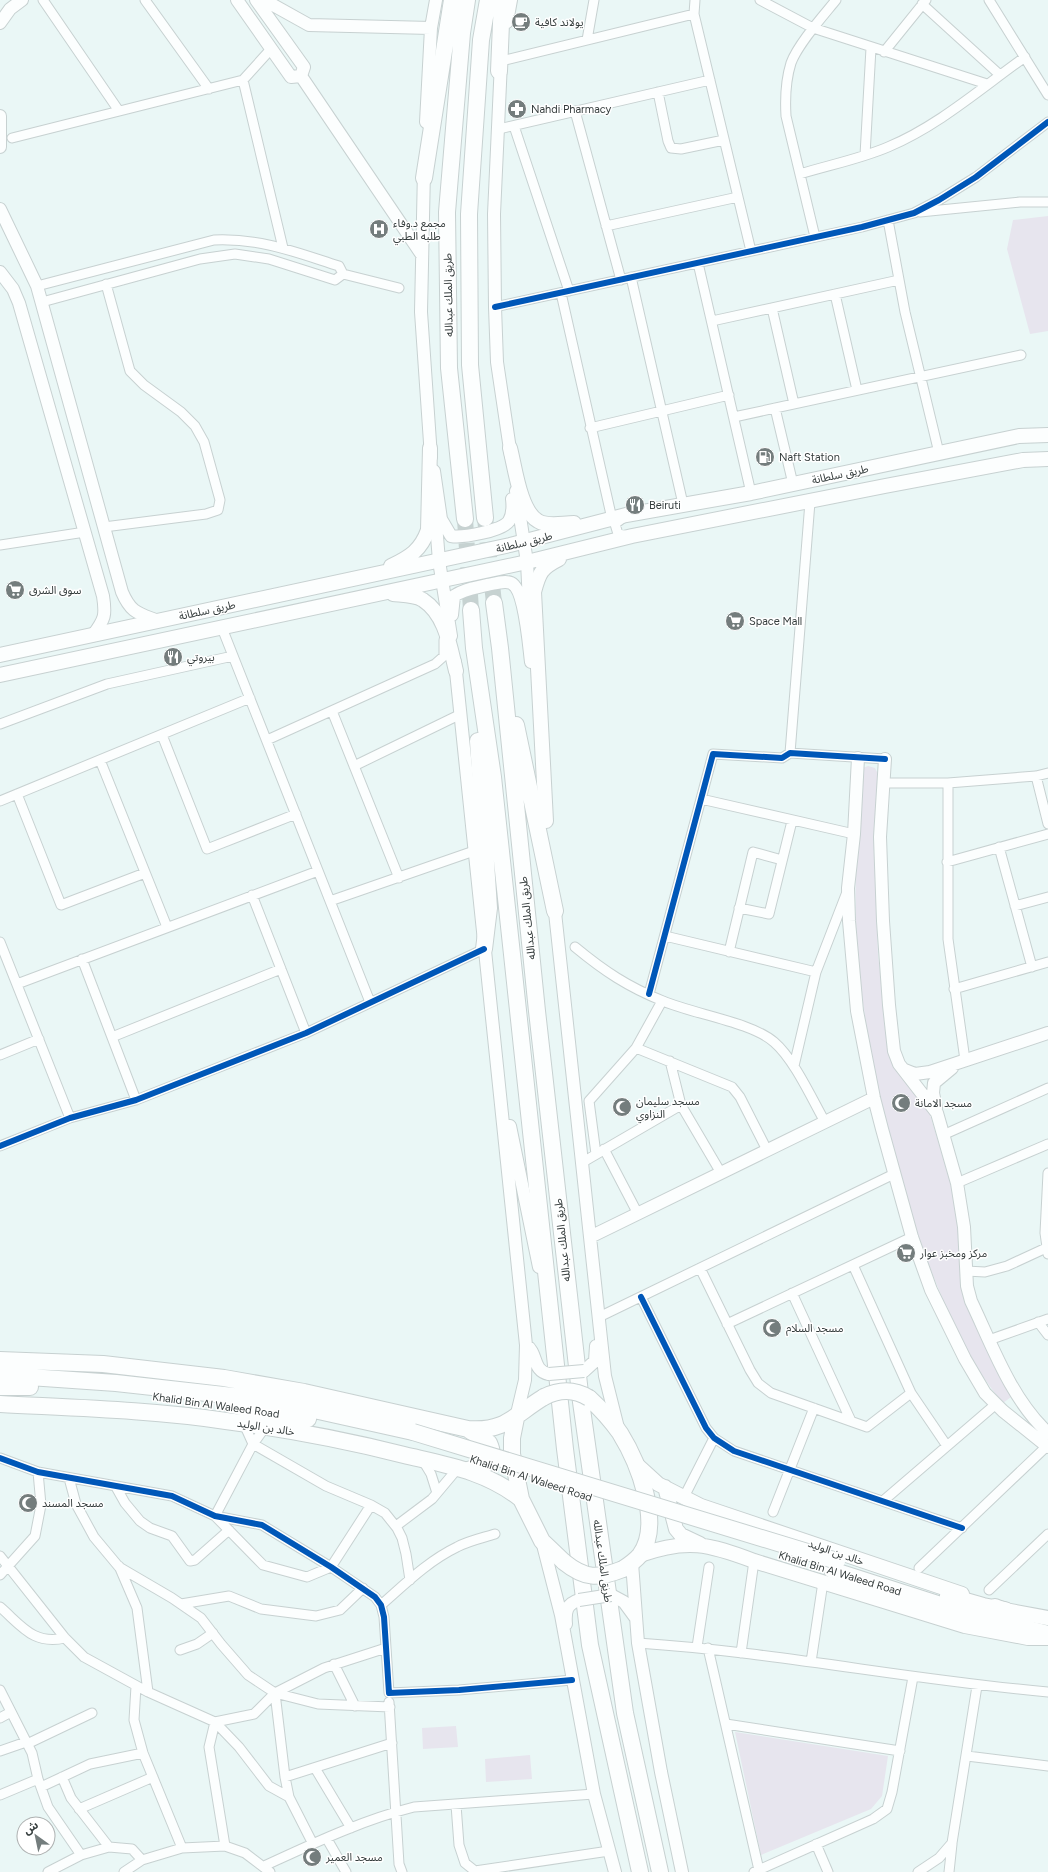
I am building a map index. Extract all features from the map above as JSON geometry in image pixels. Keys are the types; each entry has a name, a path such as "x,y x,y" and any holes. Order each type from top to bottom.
{"highway":[{"path":"424,178 452,0"},
{"name":"طريق الملك عبدالله","path":"465,519 449,368 447,212 462,33 467,0"},
{"name":"طريق الملك عبدالله","path":"485,518 470,365 469,214 481,40 488,0"},
{"path":"500,66 502,0"},
{"name":"طريق الملك عبدالله","path":"494,603 500,648 536,1003 581,1402 625,1713 660,1872"},
{"name":"طريق الملك عبدالله","path":"471,610 474,648 493,777 553,1336 590,1645 640,1872"},
{"path":"474,648 489,908 484,949"},
{"path":"500,648 555,911"},
{"name":"خالد بن الوليد","path":"0,1360 103,1364 224,1378 304,1392 468,1429 482,1430 497,1428 516,1418 544,1397 567,1391 579,1392 590,1398 620,1433 635,1462 643,1485 650,1520 647,1536 632,1562 609,1574 593,1577 577,1572 542,1541 521,1499 512,1454 512,1438 516,1418"},
{"name":"Khalid Bin Al Waleed Road","path":"0,1375 116,1384 269,1400 411,1437 966,1614 1048,1634"},
{"name":"Khalid Bin Al Waleed Road","path":"0,1387 88,1391 226,1404 411,1437"},
{"name":"خالد بن الوليد","path":"0,1404 179,1416 266,1426 365,1445 462,1469 482,1475 506,1487 521,1499"},
{"path":"462,1469 482,1467 489,1462 492,1455 489,1443 468,1429"},
{"name":"Khalid Bin Al Waleed Road","path":"830,1571 1005,1610"}],"main road":[{"path":"0,23 10,9 22,0"},
{"path":"237,0 291,77 301,76"},
{"path":"256,0 304,67 301,76"},
{"path":"264,0 309,25 431,28"},
{"path":"436,0 431,28 424,178 421,312 439,561 461,714 484,949 526,1345 525,1380 516,1418"},
{"path":"511,0 500,66 499,129 494,214 497,362 524,542 520,564 600,1334 605,1376 620,1433"},
{"path":"301,76 422,255"},
{"path":"0,116 0,147"},
{"path":"0,209 37,286 122,592 128,606 140,614 158,621"},
{"path":"0,272 13,289 20,303 103,596 105,610 103,621 93,635"},
{"name":"طريق سلطانة","path":"0,655 524,542 626,515 751,493 1019,436 1048,435"},
{"path":"430,448 442,519 451,536 459,537 499,528 508,522 512,514 510,448"},
{"path":"375,574 406,559 417,550 424,541 428,530 430,448"},
{"path":"510,448 524,504 530,515 538,522 551,524 612,519"},
{"name":"طريق سلطانة","path":"0,675 520,564 587,546 632,536 1023,460 1048,459"},
{"path":"546,821 534,592 544,567 587,546"},
{"path":"456,671 452,608 454,596 462,591 505,582 512,583 518,589 527,630 531,662"},
{"path":"379,593 405,595 422,599 436,613 442,623 456,671"},
{"path":"858,758 854,834 848,888 849,921 857,1011 874,1098 894,1174 912,1237 931,1290 985,1393 1047,1447"},
{"path":"885,759 880,837 883,921 894,1051 899,1064 937,1113"},
{"path":"905,1070 915,1074 930,1072 1048,1033"},
{"path":"495,1054 553,1336"},
{"path":"965,1060 944,1074 934,1083 933,1093 937,1113 957,1183 964,1227 967,1286 971,1301 989,1340 1019,1397 1038,1424 1048,1433"},
{"path":"590,1237 874,1098"},
{"path":"526,1345 533,1352 538,1367 543,1372 549,1374 584,1371 595,1362 596,1346 600,1334"},
{"name":"خالد بن الوليد","path":"635,1462 651,1478 701,1506 1005,1610 1048,1618"},
{"path":"665,1487 676,1529 681,1535 700,1544"},
{"path":"542,1541 561,1614 564,1639 594,1794 615,1872"},
{"name":"خالد بن الوليد","path":"632,1562 661,1547 700,1544 722,1549 754,1561 830,1571 978,1629 1028,1638 1048,1638"},
{"path":"632,1562 638,1643 661,1772 682,1872"},
{"path":"564,1639 566,1610 571,1603 579,1600 611,1595 624,1602 631,1610 636,1620"}],"street":[{"path":"43,0 119,111"},
{"path":"145,0 209,89"},
{"path":"587,40 594,0"},
{"path":"695,0 694,14 751,252"},
{"path":"760,0 812,28 987,84"},
{"path":"815,238 786,116 785,99 791,63 812,28 836,0"},
{"path":"989,0 1048,95"},
{"path":"884,52 924,2 1000,75"},
{"path":"500,66 587,40 694,14"},
{"path":"865,155 871,48"},
{"path":"12,138 243,80 271,49"},
{"path":"800,174 887,148 916,134 946,115 1025,57"},
{"path":"243,80 283,248"},
{"path":"499,129 710,80"},
{"path":"658,92 668,141 672,148 681,149 724,140"},
{"path":"576,111 621,280"},
{"path":"914,213 976,177 1048,122"},
{"path":"514,126 565,292 590,428 612,519"},
{"path":"606,226 738,197"},
{"path":"495,307 815,238 914,213 1020,202 1048,202"},
{"path":"888,220 899,280 939,453"},
{"path":"37,286 214,240 253,241 283,248 339,266 342,274"},
{"path":"42,302 200,259 235,254 269,259 335,280 342,274"},
{"path":"698,263 751,493"},
{"path":"342,274 399,288"},
{"path":"631,278 683,504"},
{"path":"712,321 899,280"},
{"path":"104,527 206,514 218,510 220,500 204,442 195,426 181,412 144,385 130,371 106,284"},
{"path":"835,294 857,390"},
{"path":"772,308 794,404"},
{"path":"734,417 1021,355"},
{"path":"590,428 729,395"},
{"path":"775,408 793,484"},
{"path":"790,753 810,502"},
{"path":"626,515 615,524 618,534 632,536"},
{"path":"0,544 85,532"},
{"path":"266,740 435,664 444,656 442,623"},
{"path":"222,628 370,1002"},
{"path":"0,724 106,684 233,656"},
{"path":"0,801 250,698"},
{"path":"332,711 399,878"},
{"path":"354,766 461,714"},
{"path":"162,735 208,849 296,814"},
{"path":"649,994 713,754 782,758 790,753 885,759"},
{"path":"100,760 167,927"},
{"path":"884,783 948,783 1036,776 1048,773"},
{"path":"1036,776 1048,824"},
{"path":"948,783 948,939 965,1060"},
{"path":"18,794 61,905 145,873"},
{"path":"701,799 854,834"},
{"path":"739,908 769,914 792,821"},
{"path":"947,862 1048,834"},
{"path":"999,847 1032,967"},
{"path":"330,901 474,851"},
{"path":"729,952 753,852 782,860"},
{"path":"17,984 318,871"},
{"path":"794,1066 816,972 848,888"},
{"path":"252,895 306,1033"},
{"path":"1015,906 1048,897"},
{"path":"664,936 816,972"},
{"path":"0,942 70,1118"},
{"path":"576,947 615,978 662,1001 755,1031 774,1042 794,1066 825,1122"},
{"path":"0,1146 70,1118 136,1100 306,1033 484,949"},
{"path":"82,959 136,1100"},
{"path":"954,989 1048,962"},
{"path":"112,1037 281,969"},
{"path":"596,1154 589,1101 636,1048 662,1001"},
{"path":"0,1055 38,1039"},
{"path":"636,1048 732,1087 740,1097 767,1150"},
{"path":"670,1062 681,1105 721,1173"},
{"path":"943,1135 1048,1088"},
{"path":"582,1162 681,1105"},
{"path":"957,1183 1048,1144"},
{"path":"604,1149 638,1214"},
{"path":"966,1271 985,1272 1007,1266 1047,1251 1048,1173"},
{"path":"599,1318 894,1174"},
{"path":"727,1324 912,1237"},
{"path":"853,1265 911,1393 946,1446"},
{"path":"700,1268 750,1370 758,1383 771,1393 867,1427 911,1393"},
{"path":"792,1294 851,1422"},
{"path":"641,1297 706,1428 714,1438 734,1451 962,1528"},
{"path":"989,1340 1048,1319"},
{"path":"1038,1322 1048,1335"},
{"path":"883,1501 996,1404"},
{"path":"773,1512 814,1408"},
{"path":"244,1424 253,1444 326,1486 371,1505 385,1513 396,1526 406,1554 410,1580"},
{"path":"215,1516 253,1444 266,1426"},
{"path":"684,1497 714,1438"},
{"path":"919,1568 1047,1447"},
{"path":"0,1458 38,1472 172,1496 215,1516 262,1525 331,1567 375,1597 381,1605 384,1617 397,1811 399,1864 402,1872"},
{"path":"422,1459 431,1474 437,1493"},
{"path":"396,1526 417,1511 462,1469"},
{"path":"0,1575 10,1566 35,1536 41,1505 38,1472"},
{"path":"69,1478 76,1504 94,1537 119,1566 137,1608 148,1692"},
{"path":"116,1487 125,1503 140,1521 150,1528 172,1536 190,1561 195,1560 228,1530"},
{"path":"215,1516 263,1565 307,1577 331,1567 371,1505"},
{"path":"381,1605 410,1580 443,1555 458,1546 495,1534"},
{"path":"989,1590 1048,1534"},
{"path":"0,1556 10,1566 65,1638 84,1657 148,1692 215,1722 239,1747 269,1786 289,1797"},
{"path":"741,1653 754,1561"},
{"path":"119,1566 201,1618 248,1675 275,1693 318,1704 390,1707"},
{"path":"697,1647 709,1567"},
{"path":"811,1662 830,1571"},
{"path":"181,1604 229,1596 261,1609 316,1616 340,1610 363,1588"},
{"path":"0,1607 35,1638 55,1640 65,1638"},
{"path":"180,1650 197,1644 213,1633"},
{"path":"638,1643 708,1648 977,1686 1048,1692"},
{"path":"215,1722 254,1714 275,1693 334,1664 386,1648"},
{"path":"708,1648 726,1724 756,1871 873,1819 887,1809 892,1792 913,1677"},
{"path":"334,1664 355,1706"},
{"path":"389,1693 459,1690 572,1680"},
{"path":"136,1686 134,1720 143,1753 182,1848"},
{"path":"949,1872 952,1843 977,1686"},
{"path":"0,1690 32,1753 48,1807 82,1855"},
{"path":"275,1693 285,1777 289,1797 313,1844"},
{"path":"0,1718 11,1712"},
{"path":"0,1751 27,1743 92,1713"},
{"path":"215,1722 209,1747 225,1846"},
{"path":"726,1724 900,1751"},
{"path":"285,1777 392,1743"},
{"path":"0,1795 62,1777 90,1764 143,1753"},
{"path":"967,1756 1048,1766"},
{"path":"315,1768 351,1828"},
{"path":"62,1777 71,1798 109,1847"},
{"path":"79,1809 153,1777"},
{"path":"124,1872 142,1860 182,1848 225,1846 245,1853 267,1869 313,1844 397,1811 414,1807 594,1794"},
{"path":"456,1805 459,1845 464,1862 475,1871 540,1863 609,1851"},
{"path":"327,1839 346,1872"},
{"path":"918,1872 939,1858 952,1843"},
{"path":"816,1844 828,1872"},
{"path":"48,1872 82,1855 109,1847 132,1849 142,1860"},
{"path":"540,1863 542,1872"}],"shaded area":[{"path":"1048,216 1048,331 1030,334 1007,249 1013,220"},
{"path":"868,766 875,768 878,774 876,904 878,955 885,1016 896,1067 928,1108 954,1194 965,1279 1015,1394 1003,1403 978,1368 947,1310 911,1214 881,1105 867,1032 862,994 858,957 856,912 859,776 863,768"},
{"path":"456,1726 458,1747 423,1749 422,1728"},
{"path":"735,1732 888,1756 882,1796 871,1809 761,1855"},
{"path":"530,1755 532,1779 486,1782 485,1759"}],"tunnel":[{"path":"485,518 494,603"},
{"path":"465,519 471,610"}],"cycle path":[{"path":"495,307 862,227 914,213 939,200 976,177 1048,122"},
{"path":"649,994 713,754 782,758 790,753 885,759"},
{"path":"0,1146 70,1118 136,1100 306,1033 484,949"},
{"path":"641,1297 706,1428 714,1438 734,1451 962,1528"},
{"path":"0,1458 38,1472 172,1496 215,1516 262,1525 331,1567 375,1597 381,1605 384,1617 389,1693 459,1690 572,1680"}],"place":[{"name":"يولاند كافية","path":"521,22"},
{"name":"Nahdi Pharmacy","path":"517,109"},
{"name":"مجمع د.وفاء طلبه الطبي","path":"379,229"},
{"name":"Naft Station","path":"765,457"},
{"name":"Beiruti","path":"635,505"},
{"name":"سوق الشرق","path":"15,590"},
{"name":"Space Mall","path":"735,621"},
{"name":"بيروتي","path":"173,657"},
{"name":"مسجد الامانة","path":"901,1103"},
{"name":"مسجد سليمان النزاوي","path":"622,1107"},
{"name":"مركز ومخبز عوار","path":"906,1253"},
{"name":"مسجد السلام","path":"772,1328"},
{"name":"مسجد المسند","path":"28,1503"},
{"name":"مسجد العمير","path":"312,1857"}]}
